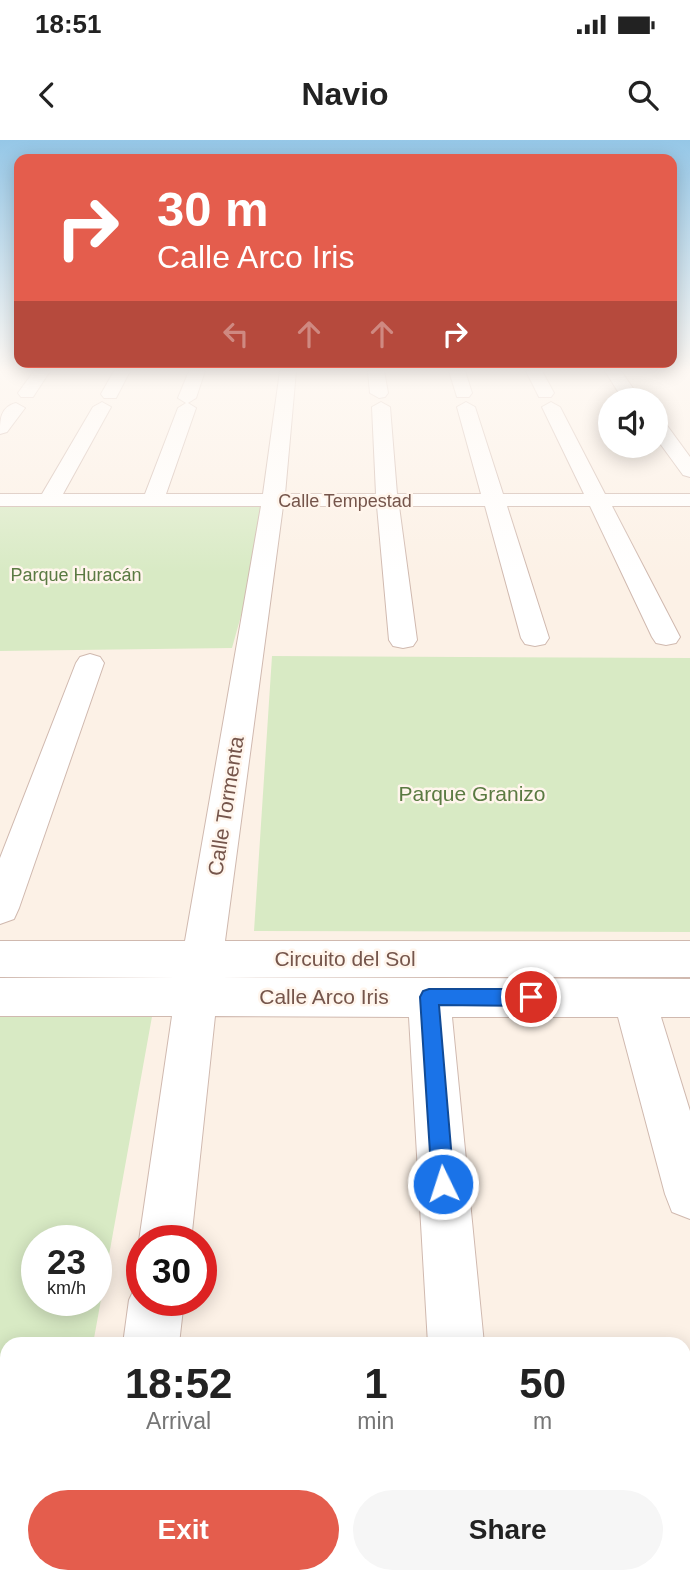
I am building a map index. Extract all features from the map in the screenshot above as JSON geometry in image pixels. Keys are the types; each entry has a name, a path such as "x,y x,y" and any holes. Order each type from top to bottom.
{"street":[{"path":"49,500 85,438"},
{"path":"152,501 174,438"},
{"name":"Calle Tormenta","path":"167,1225 199,978 274,500 281,438"},
{"path":"383,438 403,640"},
{"path":"475,438 535,638"},
{"path":"566,438 666,637"},
{"path":"668,441 690,471"},
{"name":"Calle Tempestad","path":"0,500 690,500"},
{"path":"0,908 90,663"},
{"name":"Circuito del Sol","path":"0,959 199,978 690,959"},
{"name":"Calle Arco Iris","path":"0,997 199,978 429,997 690,998"},
{"path":"429,997 455,1337"},
{"path":"634,998 690,1194"},
{"path":"152,1337 155,1316"}],"green space":[{"name":"Parque Huracán","path":"0,500 273,501 232,648 0,651"},
{"name":"Parque Granizo","path":"272,656 690,658 690,932 254,931"},
{"path":"153,1011 112,1239 112,1225 21,1225 21,1316 98,1316 94,1337 0,1337 0,1013"}],"route":[{"path":"443,1184 429,997 531,997"}]}
